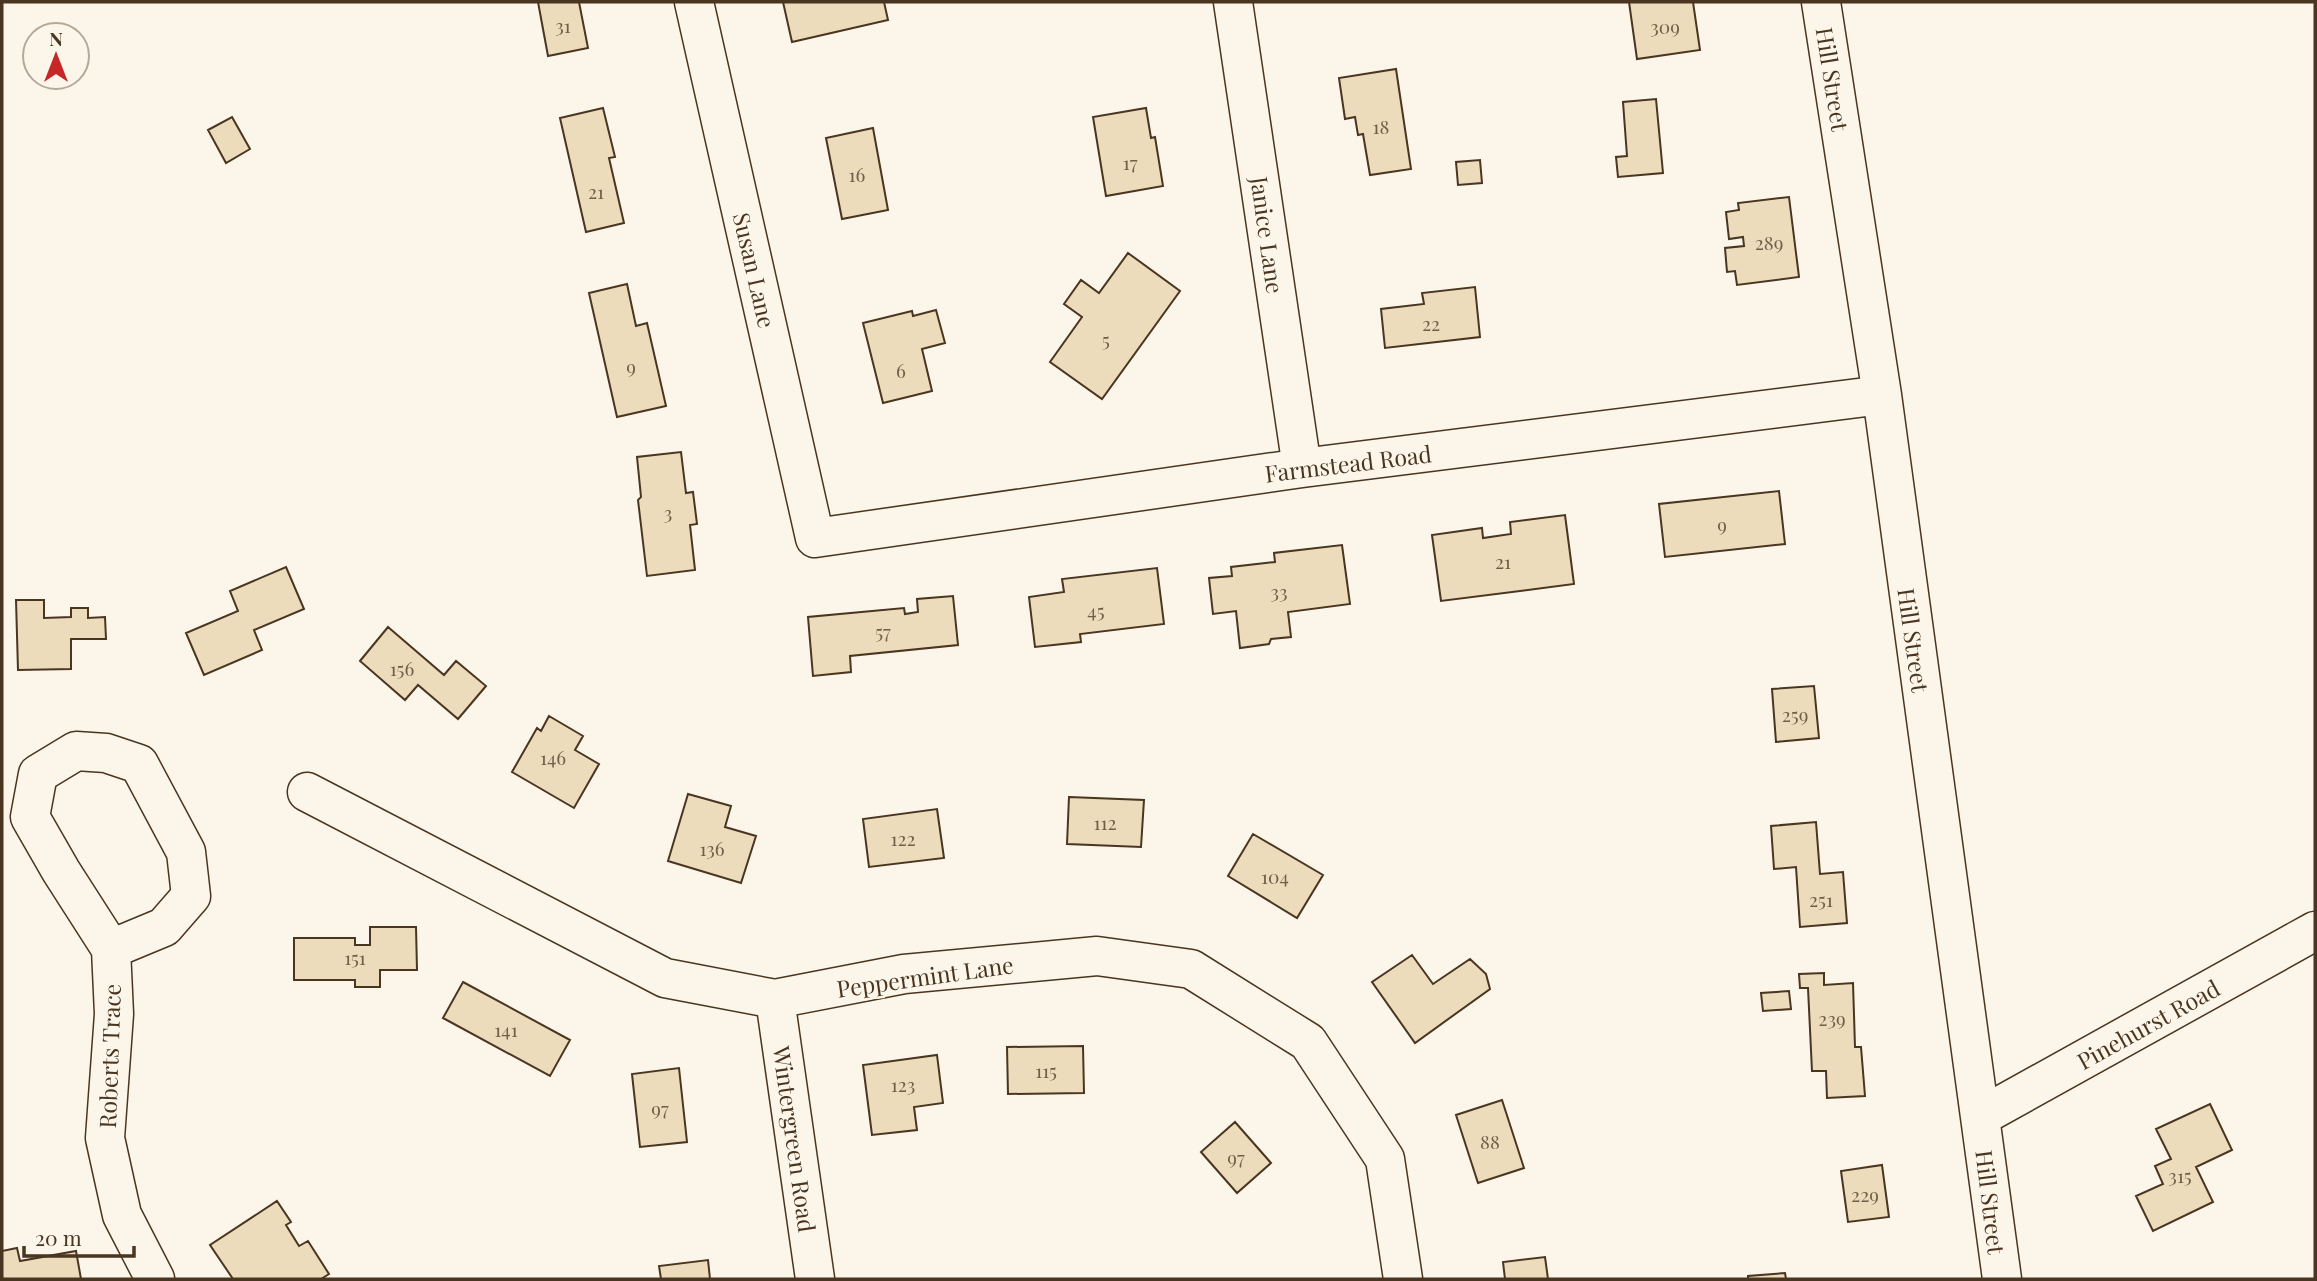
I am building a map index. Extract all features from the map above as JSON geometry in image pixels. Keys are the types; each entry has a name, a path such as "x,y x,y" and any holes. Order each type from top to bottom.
{"street":[{"name":"Susan Lane","path":"694,2 815,538"},
{"name":"Janice Lane","path":"1233,2 1302,468"},
{"name":"Hill Street","path":"1821,2 1882,395 2002,1279"},
{"name":"Farmstead Road","path":"815,538 1302,468 1882,395"},
{"name":"Roberts Trace","path":"111,949 164,927 191,895 186,852 139,764 106,753 76,751 38,774 30,817 111,949 114,1014 105,1138 122,1215 155,1279"},
{"name":"Peppermint Lane","path":"307,792 665,978 775,999 904,974 1097,956 1191,969 1308,1042 1385,1159 1403,1279"},
{"name":"Pinehurst Road","path":"1980,1117 2315,931"},
{"name":"Wintergreen Road","path":"775,999 816,1279"}],"building":[{"path":"538,2 579,2 588,48 548,56"},
{"path":"783,2 884,2 888,20 792,42"},
{"path":"1629,2 1693,2 1700,50 1637,59"},
{"path":"1396,69 1411,169 1370,175 1363,134 1358,135 1355,117 1345,119 1339,78"},
{"path":"1656,99 1663,173 1618,177 1616,157 1627,156 1623,102"},
{"path":"603,108 615,157 609,158 624,223 586,232 560,118"},
{"path":"1146,108 1151,138 1155,137 1163,186 1106,196 1093,117"},
{"path":"232,117 250,149 226,163 208,130"},
{"path":"873,128 888,210 842,219 826,138"},
{"path":"1480,160 1482,183 1458,185 1456,162"},
{"path":"1789,197 1799,277 1737,285 1735,271 1727,272 1725,248 1744,246 1743,237 1729,239 1726,212 1739,210 1738,203"},
{"path":"1128,253 1180,291 1102,399 1050,362 1082,317 1064,304 1081,280 1099,293"},
{"path":"627,284 636,326 647,323 666,406 617,417 589,293"},
{"path":"1475,287 1480,337 1385,348 1381,309 1424,304 1422,293"},
{"path":"936,310 945,343 922,349 932,391 883,403 863,323 912,311 913,316"},
{"path":"681,452 686,493 693,492 697,524 690,525 695,570 647,576 638,500 641,497 637,457"},
{"path":"1779,491 1785,544 1665,557 1659,504"},
{"path":"1565,515 1574,584 1441,601 1432,535 1482,528 1483,538 1511,534 1510,522"},
{"path":"1342,545 1350,604 1288,612 1291,637 1271,639 1269,644 1240,648 1236,611 1213,614 1209,578 1232,576 1231,567 1275,562 1274,553"},
{"path":"286,567 304,609 254,630 262,650 204,675 186,633 238,611 230,591"},
{"path":"1157,568 1164,624 1080,634 1081,642 1035,647 1029,597 1064,592 1062,579"},
{"path":"953,596 958,645 850,656 851,672 813,676 808,617 904,608 905,614 918,612 917,599"},
{"path":"16,600 44,600 44,618 71,617 71,608 88,608 88,618 105,617 106,639 71,639 71,669 18,670"},
{"path":"388,627 444,675 456,661 486,686 458,719 418,685 405,700 360,661"},
{"path":"1814,686 1819,738 1776,742 1772,689"},
{"path":"549,716 583,736 575,750 599,764 574,808 512,772 537,728 541,731"},
{"path":"688,794 731,806 725,827 756,836 741,883 668,861"},
{"path":"1069,797 1144,800 1141,847 1067,844"},
{"path":"937,809 944,858 869,867 863,819"},
{"path":"1816,822 1820,874 1843,872 1847,923 1800,927 1796,867 1774,869 1771,826"},
{"path":"1253,834 1323,875 1297,918 1228,876"},
{"path":"370,927 416,927 417,970 380,970 380,987 355,987 355,980 294,980 294,938 355,938 355,945 370,945"},
{"path":"1412,955 1433,984 1470,959 1486,974 1490,989 1415,1043 1372,982"},
{"path":"1824,973 1824,985 1853,983 1855,1047 1861,1047 1865,1096 1827,1098 1826,1071 1812,1071 1808,988 1800,988 1799,974"},
{"path":"463,982 570,1040 550,1076 443,1018"},
{"path":"1789,991 1791,1009 1763,1011 1761,993"},
{"path":"1083,1046 1084,1093 1008,1094 1007,1047"},
{"path":"937,1055 943,1103 914,1107 917,1130 872,1135 863,1065"},
{"path":"679,1068 687,1142 640,1147 632,1074"},
{"path":"1502,1100 1524,1168 1478,1183 1456,1115"},
{"path":"2210,1104 2232,1150 2196,1167 2213,1202 2153,1231 2136,1196 2163,1184 2155,1166 2171,1159 2156,1129"},
{"path":"1235,1122 1271,1163 1237,1193 1201,1152"},
{"path":"1882,1165 1889,1217 1848,1222 1841,1171"},
{"path":"277,1201 291,1222 286,1225 299,1246 308,1241 329,1274 321,1279 233,1279 210,1245"},
{"path":"17,1248 20,1261 76,1251 81,1279 2,1279 2,1251"},
{"path":"1545,1257 1548,1279 1505,1279 1503,1262"},
{"path":"708,1260 710,1279 661,1279 659,1266"},
{"path":"1785,1273 1786,1279 1748,1279 1748,1276"}]}
